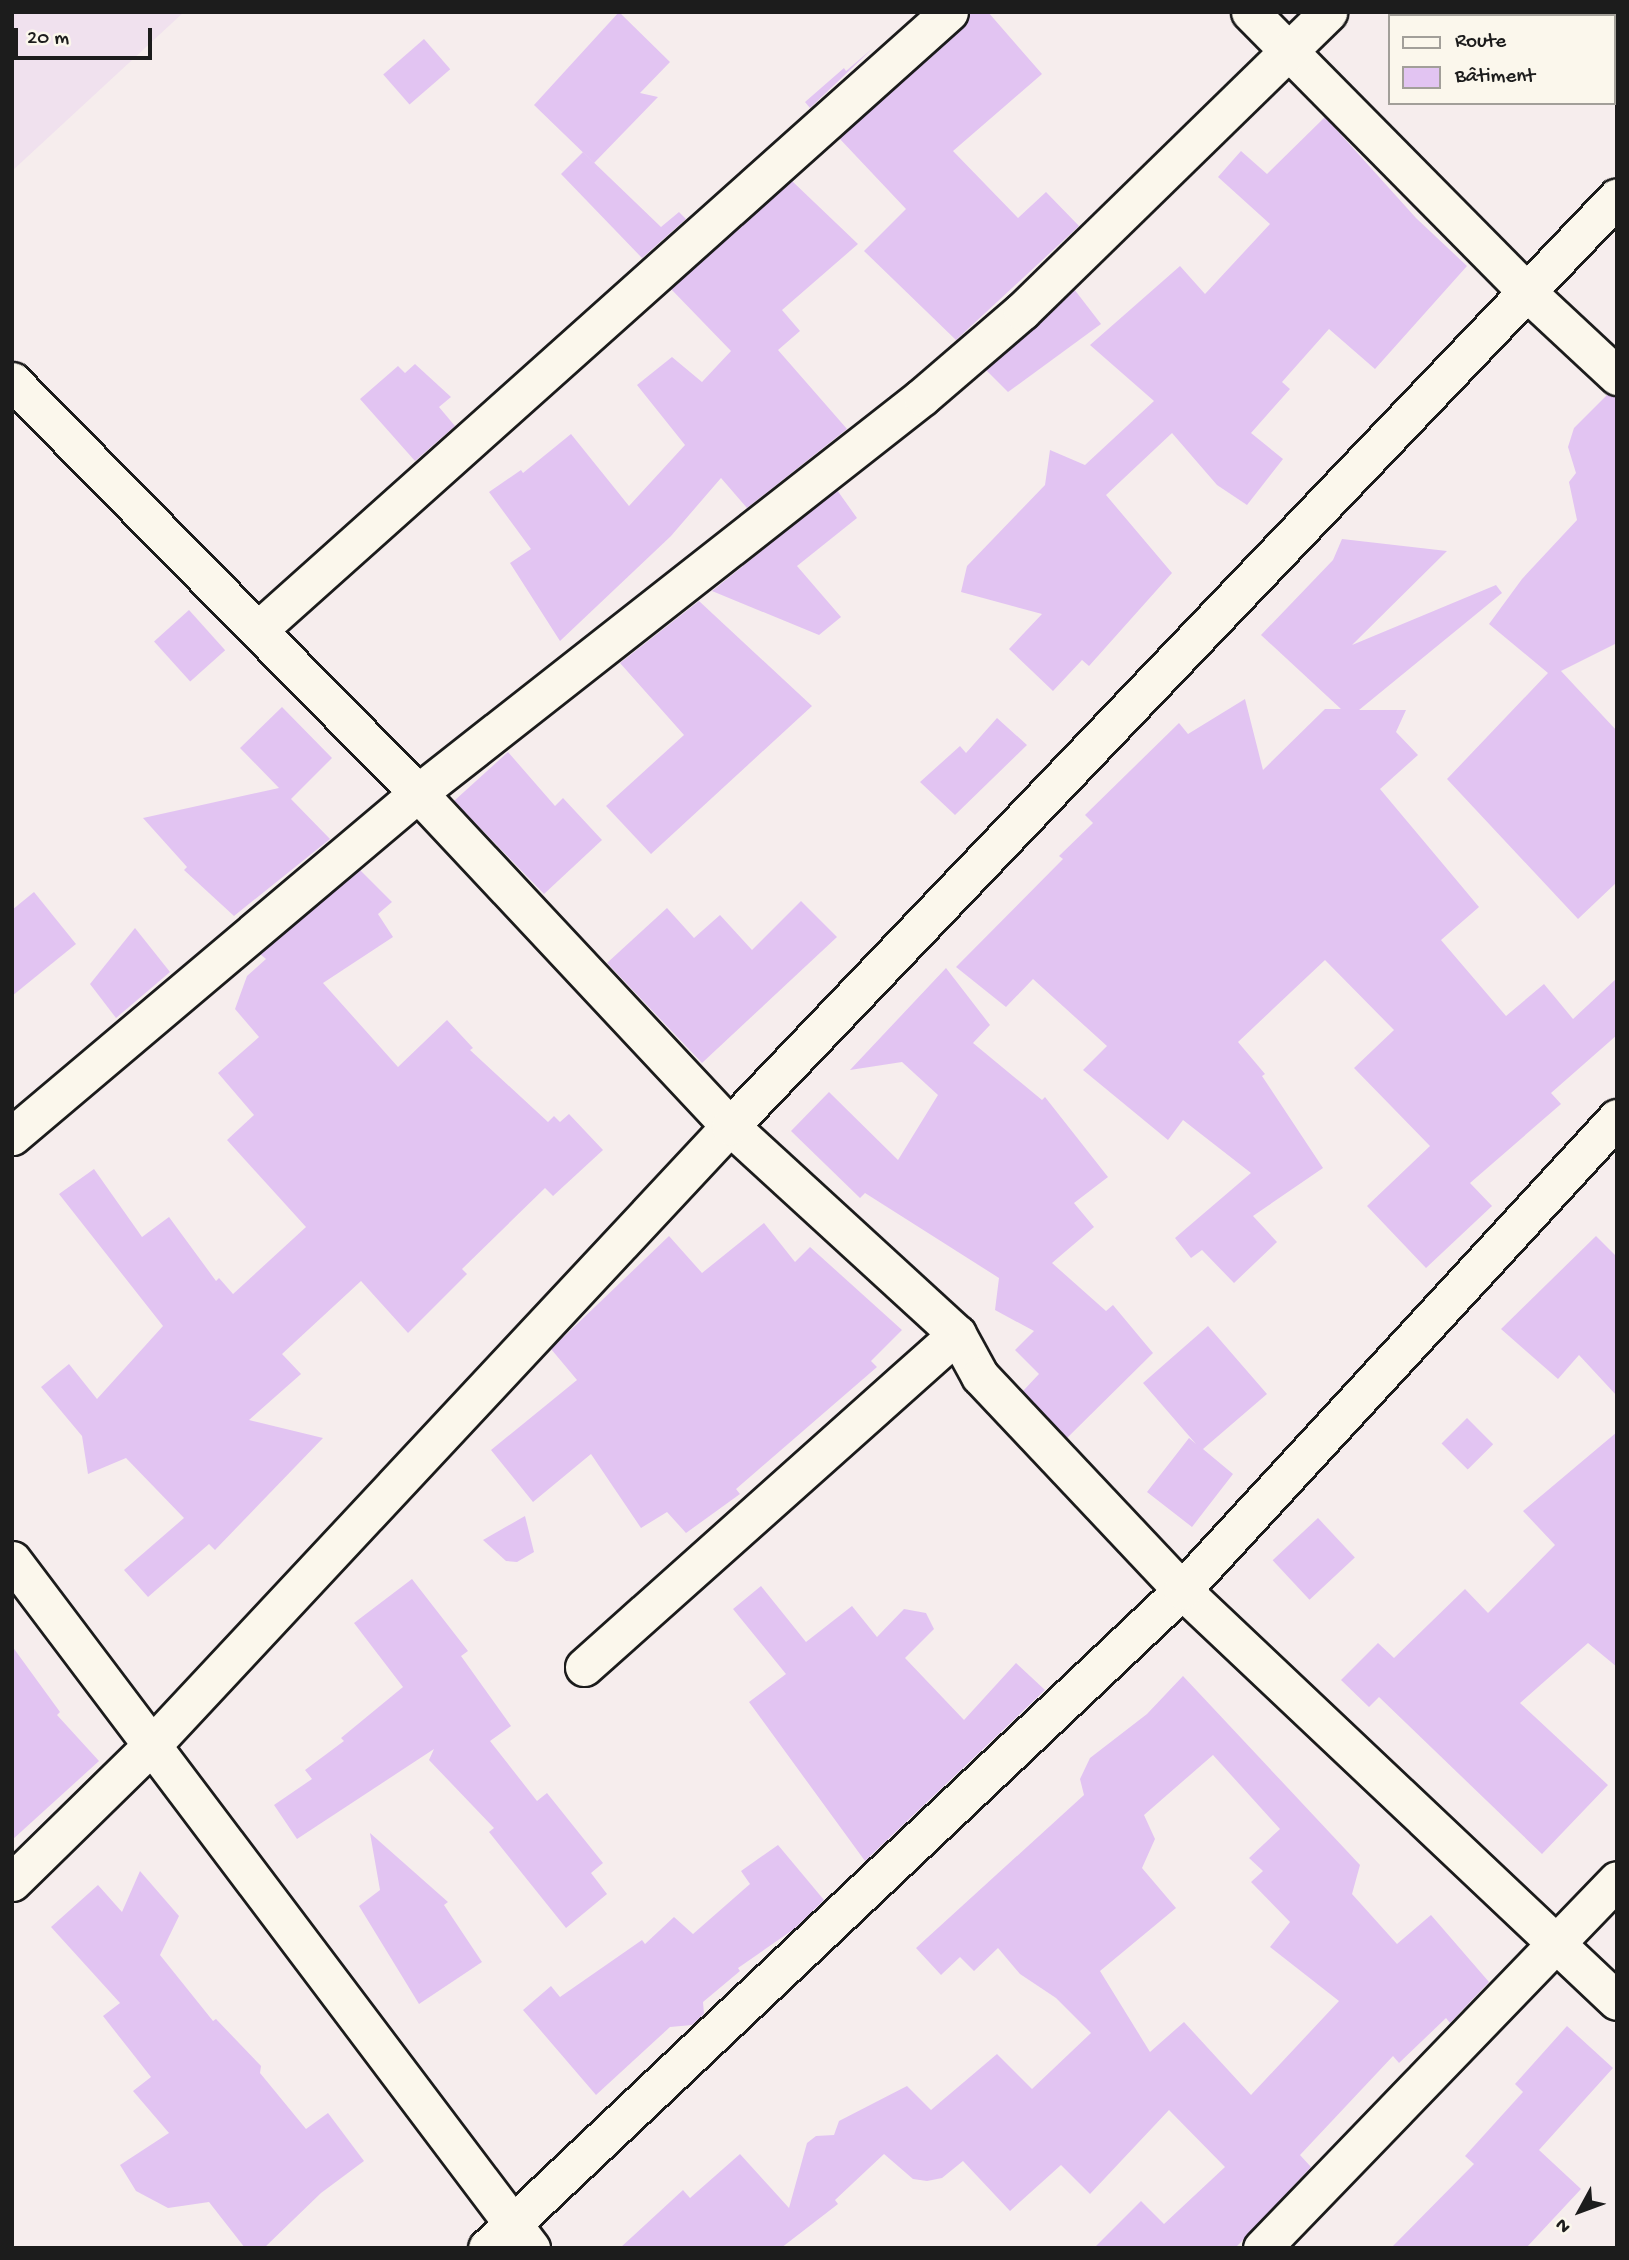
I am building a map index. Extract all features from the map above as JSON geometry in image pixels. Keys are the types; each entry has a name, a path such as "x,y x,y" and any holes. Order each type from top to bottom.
{"street":[{"path":"258,630 949,12"},
{"path":"1250,12 1528,293 1617,376"},
{"path":"12,1136 418,793 922,397 1022,311 1286,50 1328,12"},
{"path":"12,1882 151,1746 730,1126 1617,197"},
{"path":"12,381 418,793 730,1126 957,1334 981,1376 1182,1590 1617,2001"},
{"path":"486,2248 522,2235 1182,1590 1617,1118"},
{"path":"584,1667 957,1334"},
{"path":"12,1559 522,2235"},
{"path":"1262,2248 1617,1880"}],"shaded area":[{"path":"12,12 184,12 12,171"}],"building":[{"path":"619,12 670,62 640,93 658,97 594,163 534,105"},
{"path":"969,12 988,12 1042,74 953,151 1018,218 1046,192 1079,226 956,340 864,251 906,209 839,138 963,28"},
{"path":"424,39 450,69 409,105 383,74"},
{"path":"873,48 810,108 805,102 844,68 846,71"},
{"path":"1325,117 1416,218 1467,266 1375,369 1329,329 1282,382 1290,389 1251,433 1283,459 1247,505 1217,485 1172,433 1106,495 1172,573 1089,666 1082,660 1053,691 1009,649 1042,614 961,592 967,566 1045,485 1050,450 1085,465 1154,401 1090,345 1180,266 1205,294 1270,224 1218,177 1241,151 1267,174"},
{"path":"583,152 661,227 679,212 686,219 642,258 561,174"},
{"path":"792,181 858,244 782,310 800,331 778,350 847,429 747,508 721,478 671,536 560,641 510,563 531,549 489,492 521,470 523,473 571,434 629,506 685,445 637,385 672,357 702,382 731,351 671,289"},
{"path":"1074,289 1101,324 1008,392 986,370"},
{"path":"415,364 451,397 439,407 455,426 415,461 360,399 398,366 405,373"},
{"path":"1608,394 1617,396 1617,643 1561,671 1617,731 1617,882 1578,919 1447,779 1548,673 1489,624 1522,579 1577,520 1569,482 1576,473 1568,447 1574,428"},
{"path":"837,490 857,518 797,566 841,617 819,635 712,591"},
{"path":"1342,539 1447,551 1352,645 1496,585 1502,593 1359,710 1406,710 1396,732 1418,755 1380,789 1479,907 1441,940 1506,1016 1544,984 1573,1019 1617,978 1617,1035 1551,1093 1561,1104 1470,1183 1492,1206 1426,1268 1367,1206 1430,1146 1354,1068 1394,1030 1325,960 1238,1042 1265,1074 1262,1076 1323,1168 1253,1216 1277,1242 1234,1283 1202,1250 1191,1258 1175,1238 1251,1173 1183,1120 1168,1140 1083,1070 1107,1046 1033,979 1006,1007 956,967 1063,859 1059,856 1093,823 1085,815 1179,723 1188,734 1245,699 1263,770 1325,709 1341,709 1261,635 1333,560"},
{"path":"699,601 812,706 651,854 606,806 684,735 620,663"},
{"path":"189,610 225,650 190,682 154,641"},
{"path":"282,707 332,758 291,799 330,839 234,916 184,870 187,867 143,818 279,788 240,748"},
{"path":"997,718 1027,745 955,815 920,782 960,746 966,753"},
{"path":"508,752 555,806 563,798 602,840 544,894 454,801"},
{"path":"360,870 392,902 378,914 393,937 323,983 398,1067 447,1020 473,1048 470,1050 548,1122 554,1116 560,1122 569,1114 603,1150 553,1196 545,1188 462,1269 467,1274 408,1333 361,1281 282,1354 301,1374 249,1420 323,1438 215,1550 209,1544 148,1597 124,1570 184,1518 126,1458 88,1474 82,1436 41,1387 69,1364 97,1399 163,1326 59,1194 94,1169 142,1237 169,1217 216,1281 219,1278 233,1294 306,1227 227,1140 254,1115 218,1073 259,1037 235,1009 247,976 266,959 260,954"},
{"path":"34,892 76,944 12,996 12,910"},
{"path":"801,901 837,937 702,1063 607,963 667,908 694,938 720,915 752,950"},
{"path":"135,928 170,972 116,1018 90,984"},
{"path":"946,968 990,1025 973,1043 1042,1100 1045,1097 1108,1177 1074,1203 1094,1227 1052,1263 1106,1311 1113,1305 1153,1353 1067,1438 1023,1391 1039,1374 1015,1350 1034,1331 995,1310 999,1278 865,1193 860,1198 791,1131 829,1092 898,1160 938,1095 902,1062 850,1070"},
{"path":"764,1223 795,1262 810,1247 902,1330 871,1361 877,1367 736,1489 740,1494 686,1533 667,1512 641,1528 591,1454 533,1502 491,1450 577,1380 551,1349 669,1236 702,1273"},
{"path":"1596,1236 1617,1257 1617,1396 1579,1355 1558,1379 1501,1329"},
{"path":"1208,1326 1267,1394 1203,1449 1233,1474 1192,1527 1147,1492 1189,1438 1196,1444 1143,1383"},
{"path":"1467,1418 1493,1444 1468,1470 1442,1443"},
{"path":"1617,1432 1617,1667 1588,1643 1520,1703 1608,1785 1542,1854 1379,1697 1369,1707 1341,1680 1378,1643 1394,1658 1465,1589 1488,1613 1555,1545 1523,1511"},
{"path":"525,1516 534,1552 517,1562 506,1561 483,1540"},
{"path":"1318,1518 1355,1557 1309,1600 1273,1560"},
{"path":"412,1579 468,1651 461,1656 511,1726 490,1741 537,1801 547,1793 603,1863 591,1873 607,1894 566,1928 489,1832 494,1828 429,1760 434,1749 297,1839 274,1805 312,1779 305,1770 344,1741 341,1738 403,1687 354,1623"},
{"path":"761,1586 806,1642 852,1606 877,1637 904,1609 926,1613 934,1629 905,1658 964,1720 1016,1663 1045,1690 865,1861 749,1702 786,1674 733,1609"},
{"path":"12,1646 60,1712 57,1715 99,1761 12,1840"},
{"path":"1183,1676 1360,1865 1352,1894 1397,1944 1431,1915 1489,1982 1450,2023 1446,2018 1399,2063 1393,2056 1300,2155 1311,2167 1244,2239 1235,2248 1094,2248 1141,2201 1164,2224 1225,2167 1169,2110 1090,2194 1061,2165 1010,2211 963,2161 942,2178 927,2181 913,2179 884,2154 835,2200 838,2204 781,2248 620,2248 683,2190 690,2198 740,2154 789,2208 807,2143 816,2136 834,2135 839,2121 907,2086 931,2110 997,2054 1032,2089 1091,2033 1056,1998 1020,1974 998,1948 974,1971 960,1957 941,1975 916,1948 1084,1795 1080,1779 1090,1758 1147,1714","holes":["1213,1755 1280,1829 1249,1858 1263,1871 1251,1882 1290,1922 1270,1947 1339,2001 1251,2095 1184,2022 1150,2052 1100,1971 1176,1908 1142,1868 1155,1839 1144,1815"]},
{"path":"370,1833 448,1902 444,1905 482,1962 419,2004 359,1906 380,1890"},
{"path":"778,1845 824,1900 794,1929 738,1968 740,1971 703,2002 704,2014 692,2025 670,2027 596,2095 523,2010 551,1986 560,1997 642,1940 645,1944 674,1917 693,1934 750,1884 741,1871"},
{"path":"140,1871 179,1916 160,1955 213,2021 216,2019 261,2066 260,2073 306,2129 328,2113 364,2161 321,2193 264,2248 245,2248 209,2202 168,2208 136,2191 120,2165 169,2133 133,2091 151,2077 103,2016 120,2003 51,1927 98,1885 122,1912"},
{"path":"1567,2026 1613,2068 1539,2150 1581,2189 1526,2248 1391,2248 1474,2164 1465,2156 1523,2092 1515,2084"}]}
